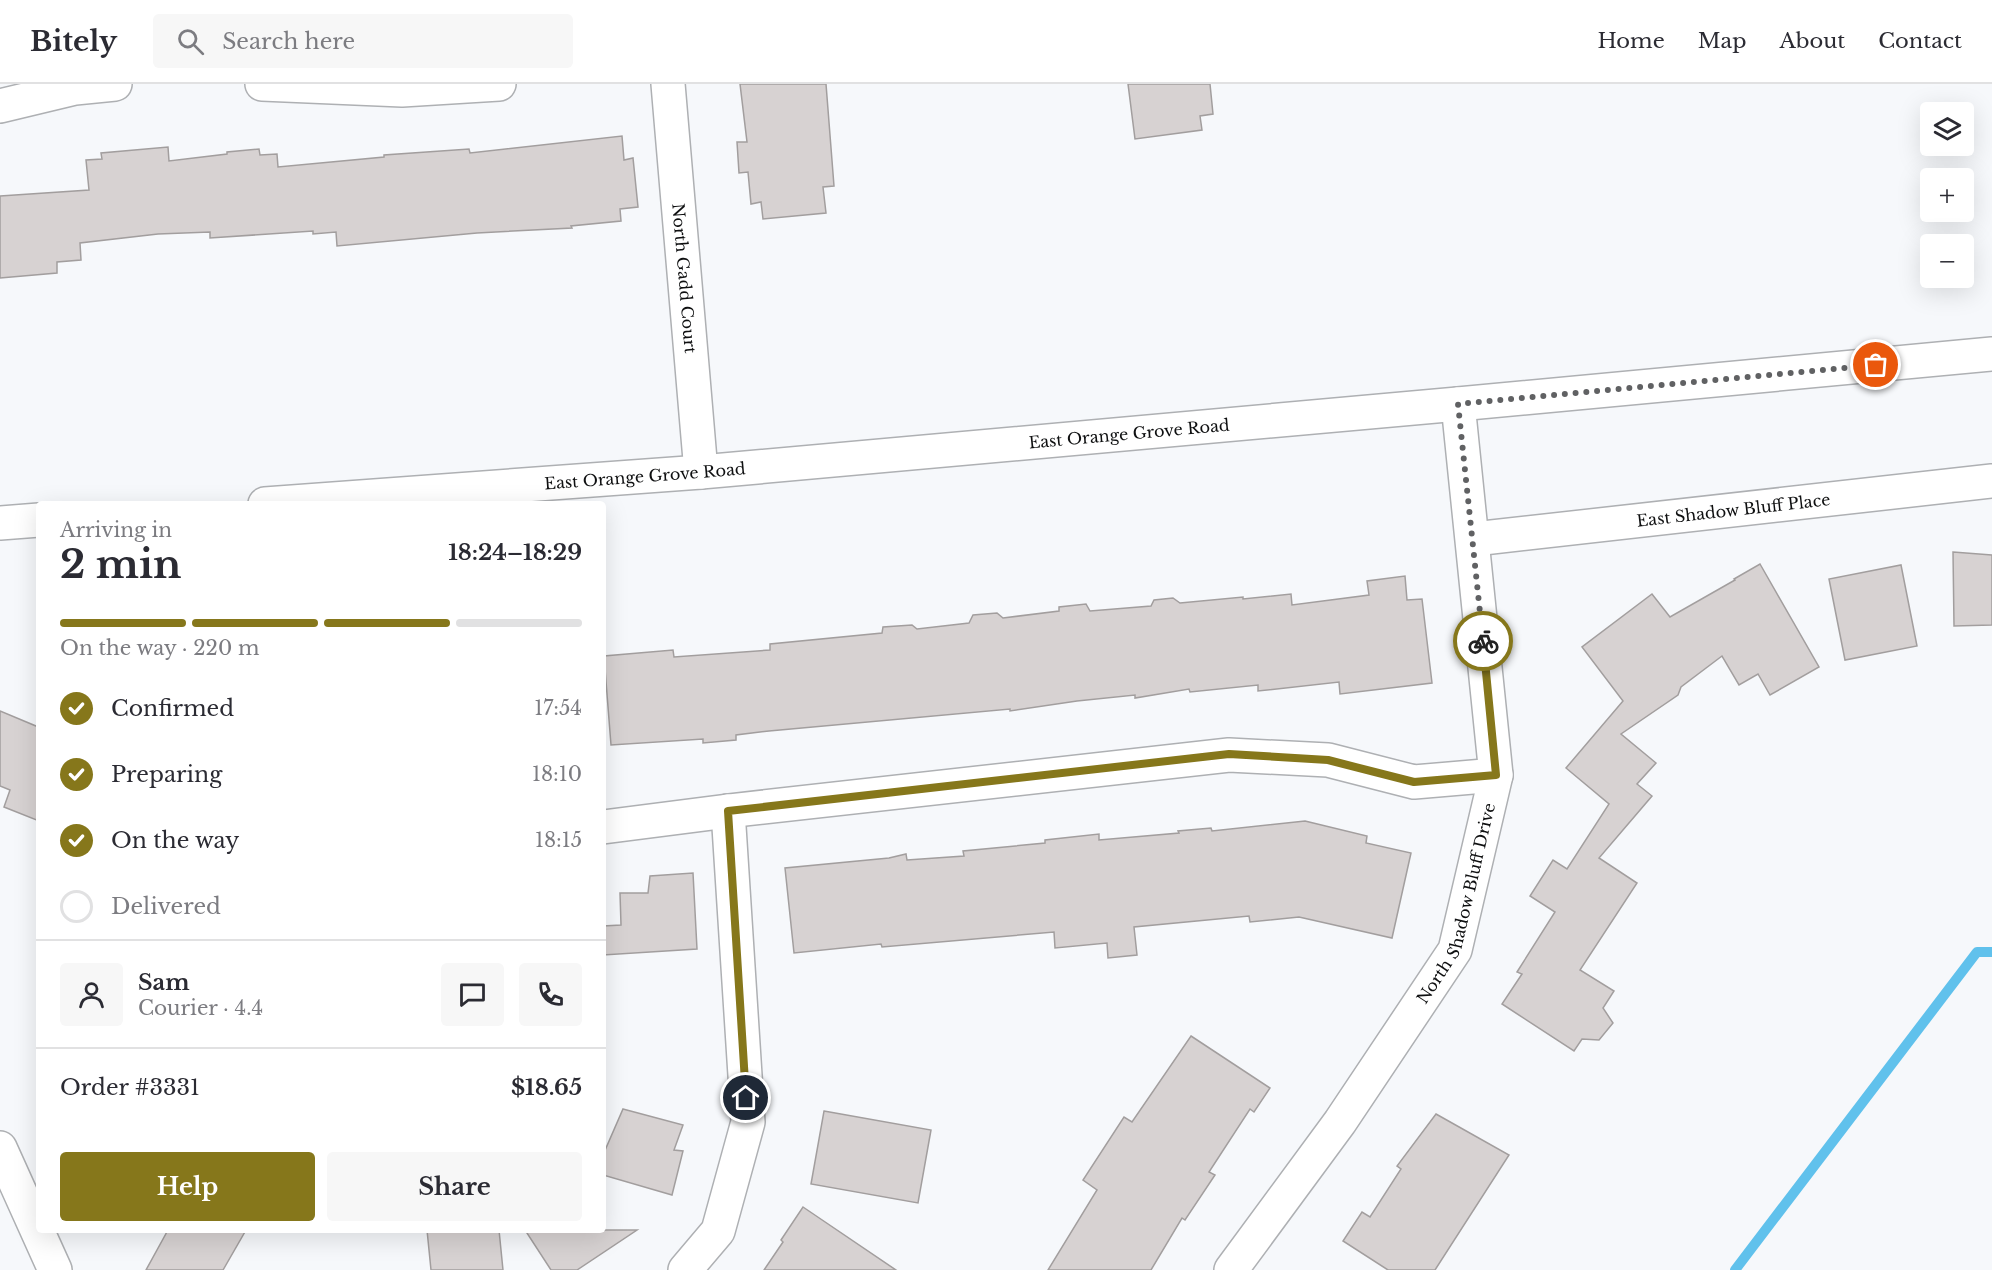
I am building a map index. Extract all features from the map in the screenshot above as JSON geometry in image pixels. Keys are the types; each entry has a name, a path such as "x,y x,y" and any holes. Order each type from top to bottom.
{"street":[{"path":"0,106 75,88 115,84"},
{"path":"262,84 402,90 499,84"},
{"name":"North Gadd Court","path":"668,84 701,472"},
{"name":"East Orange Grove Road","path":"306,501 701,472 1992,354"},
{"name":"North Shadow Bluff Drive","path":"1231,1270 1340,1122 1455,950 1496,775 1474,539 1458,404"},
{"name":"East Shadow Bluff Place","path":"1474,539 1992,481"},
{"path":"0,523 36,520"},
{"path":"606,827 1229,754 1328,760 1414,782 1496,775"},
{"path":"685,1270 718,1231 748,1122 728,811"},
{"path":"0,1148 36,1228"},
{"path":"38,1233 55,1270"}],"building":[{"path":"740,84 826,84 834,186 823,187 826,213 763,219 761,202 751,204 748,172 739,173 737,142 747,142"},
{"path":"1128,84 1210,84 1213,114 1200,116 1202,130 1135,139"},
{"path":"622,136 624,160 633,158 638,207 620,209 621,221 571,226 572,228 477,233 337,246 336,232 313,234 313,231 210,238 210,232 158,234 80,243 81,260 57,262 57,273 0,278 0,196 89,190 86,160 102,159 101,153 168,147 169,161 259,149 260,155 277,154 278,167 384,157 384,155 469,149 470,153"},
{"path":"1953,552 1992,555 1992,625 1954,626"},
{"path":"1760,564 1819,667 1770,695 1758,674 1739,685 1722,656 1681,687 1678,695 1621,734 1656,763 1637,784 1652,796 1599,858 1637,883 1580,970 1614,991 1603,1008 1613,1023 1599,1040 1582,1039 1574,1051 1502,1004 1522,974 1517,972 1555,912 1530,896 1553,860 1567,869 1609,804 1566,768 1623,701 1582,647 1652,594 1670,617"},
{"path":"1901,565 1917,646 1845,660 1829,579"},
{"path":"1405,576 1407,600 1422,599 1432,683 1340,694 1339,682 1258,691 1258,685 1190,692 1189,689 1135,698 1135,695 1077,701 1010,711 1010,709 769,731 736,735 736,740 703,743 703,739 611,745 606,656 673,650 674,657 770,650 770,644 882,633 883,627 912,625 917,629 969,623 973,615 997,613 1003,618 1059,611 1059,607 1086,604 1090,611 1151,606 1154,600 1173,598 1180,603 1291,594 1292,605 1369,595 1367,581"},
{"path":"0,711 36,726 36,820 4,807 10,790 0,786"},
{"path":"1305,821 1367,836 1366,843 1411,853 1392,938 1299,917 1250,922 1249,916 1134,927 1137,955 1108,958 1107,943 1055,948 1054,932 882,947 881,944 794,953 785,868 889,858 906,854 907,860 964,856 963,851 1045,843 1045,840 1099,834 1099,840"},
{"path":"693,873 697,949 606,955 606,926 621,925 620,893 648,893 650,876"},
{"path":"1191,1036 1270,1088 1254,1112 1250,1109 1209,1172 1215,1175 1185,1220 1182,1218 1151,1270 1048,1270 1097,1190 1083,1180 1124,1117 1132,1122"},
{"path":"623,1109 683,1125 674,1150 683,1151 672,1195 606,1176 606,1148"},
{"path":"824,1111 931,1130 918,1203 811,1184"},
{"path":"1436,1114 1509,1155 1435,1270 1388,1270 1343,1241 1362,1212 1370,1217 1401,1169 1397,1166"},
{"path":"803,1207 896,1270 764,1270"},
{"path":"606,1230 637,1230 577,1270 551,1270 527,1233 606,1233"},
{"path":"166,1233 244,1233 223,1270 146,1270"},
{"path":"427,1233 499,1233 503,1270 431,1270"}],"waterway":[{"path":"1735,1270 1977,952 1992,952"}],"way so far":[{"path":"1483,641 1458,404 1876,365"}],"route":[{"path":"746,1098 728,811 1229,754 1328,760 1414,782 1496,775 1483,641"}]}
